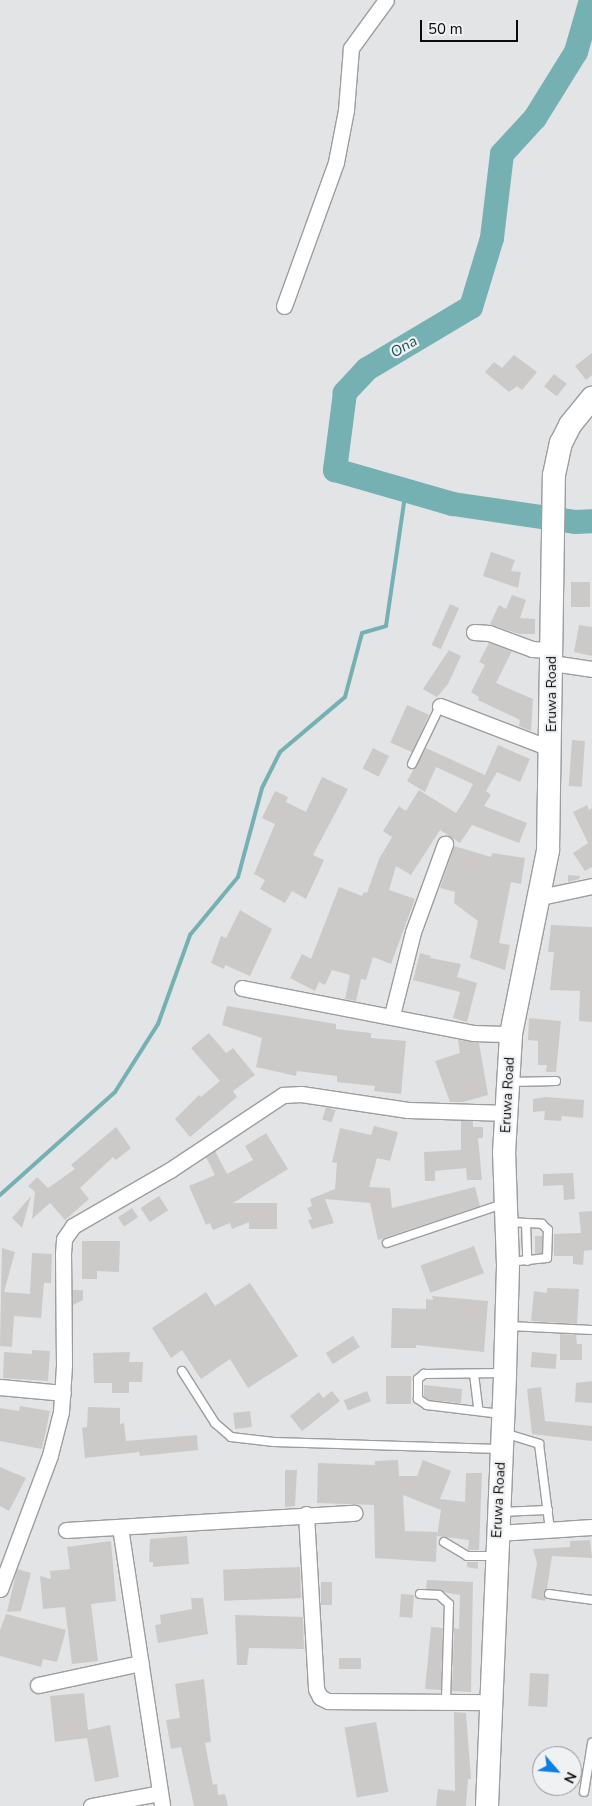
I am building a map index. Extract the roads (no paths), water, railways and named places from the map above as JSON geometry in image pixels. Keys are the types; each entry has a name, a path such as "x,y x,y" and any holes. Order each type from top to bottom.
{"main road":[{"name":"Eruwa Road","path":"487,1806 497,1522 506,1373 506,1326 518,1262 504,1153 509,1113 511,1034 548,852 552,749 554,475 561,443 570,425 592,398"}],"street":[{"path":"284,306 336,162 346,110 350,48 386,0"},
{"path":"474,632 489,633 532,650 592,669"},
{"path":"440,706 552,749"},
{"path":"392,1015 413,932 445,844"},
{"path":"540,897 592,886"},
{"path":"242,988 392,1015 474,1033 511,1034"},
{"path":"0,1589 50,1455 63,1393 64,1238 79,1221 170,1170 283,1095 301,1094 408,1110 509,1113"},
{"path":"0,1387 63,1393"},
{"path":"66,1530 306,1514 354,1513"},
{"path":"306,1514 316,1689 320,1697 328,1700 491,1702"},
{"path":"497,1522 550,1530 592,1527"},
{"path":"91,1806 161,1799 120,1527"},
{"path":"38,1686 140,1663"}],"lane":[{"path":"412,764 440,706"},
{"path":"510,1082 556,1081"},
{"path":"387,1243 512,1216 546,1226 548,1238 547,1258 518,1262"},
{"path":"506,1326 592,1330"},
{"path":"182,1371 216,1423 231,1437 274,1442 502,1432 539,1444 550,1530"},
{"path":"502,1432 478,1409 427,1405 418,1399 418,1379 424,1374 506,1373"},
{"path":"474,1374 478,1409"},
{"path":"497,1522 548,1510"},
{"path":"444,1542 467,1556 497,1556"},
{"path":"420,1594 439,1595 449,1604 446,1702"},
{"path":"549,1594 592,1600"},
{"path":"584,1792 592,1743"}],"waterway":[{"name":"Ona","path":"591,0 576,52 535,118 502,154 492,238 471,307 367,369 345,393 335,470 453,504 575,522 592,521"},
{"path":"0,1195 115,1092 158,1024 190,935 238,877 262,788 280,752 345,697 362,633 386,626 406,489"}]}
